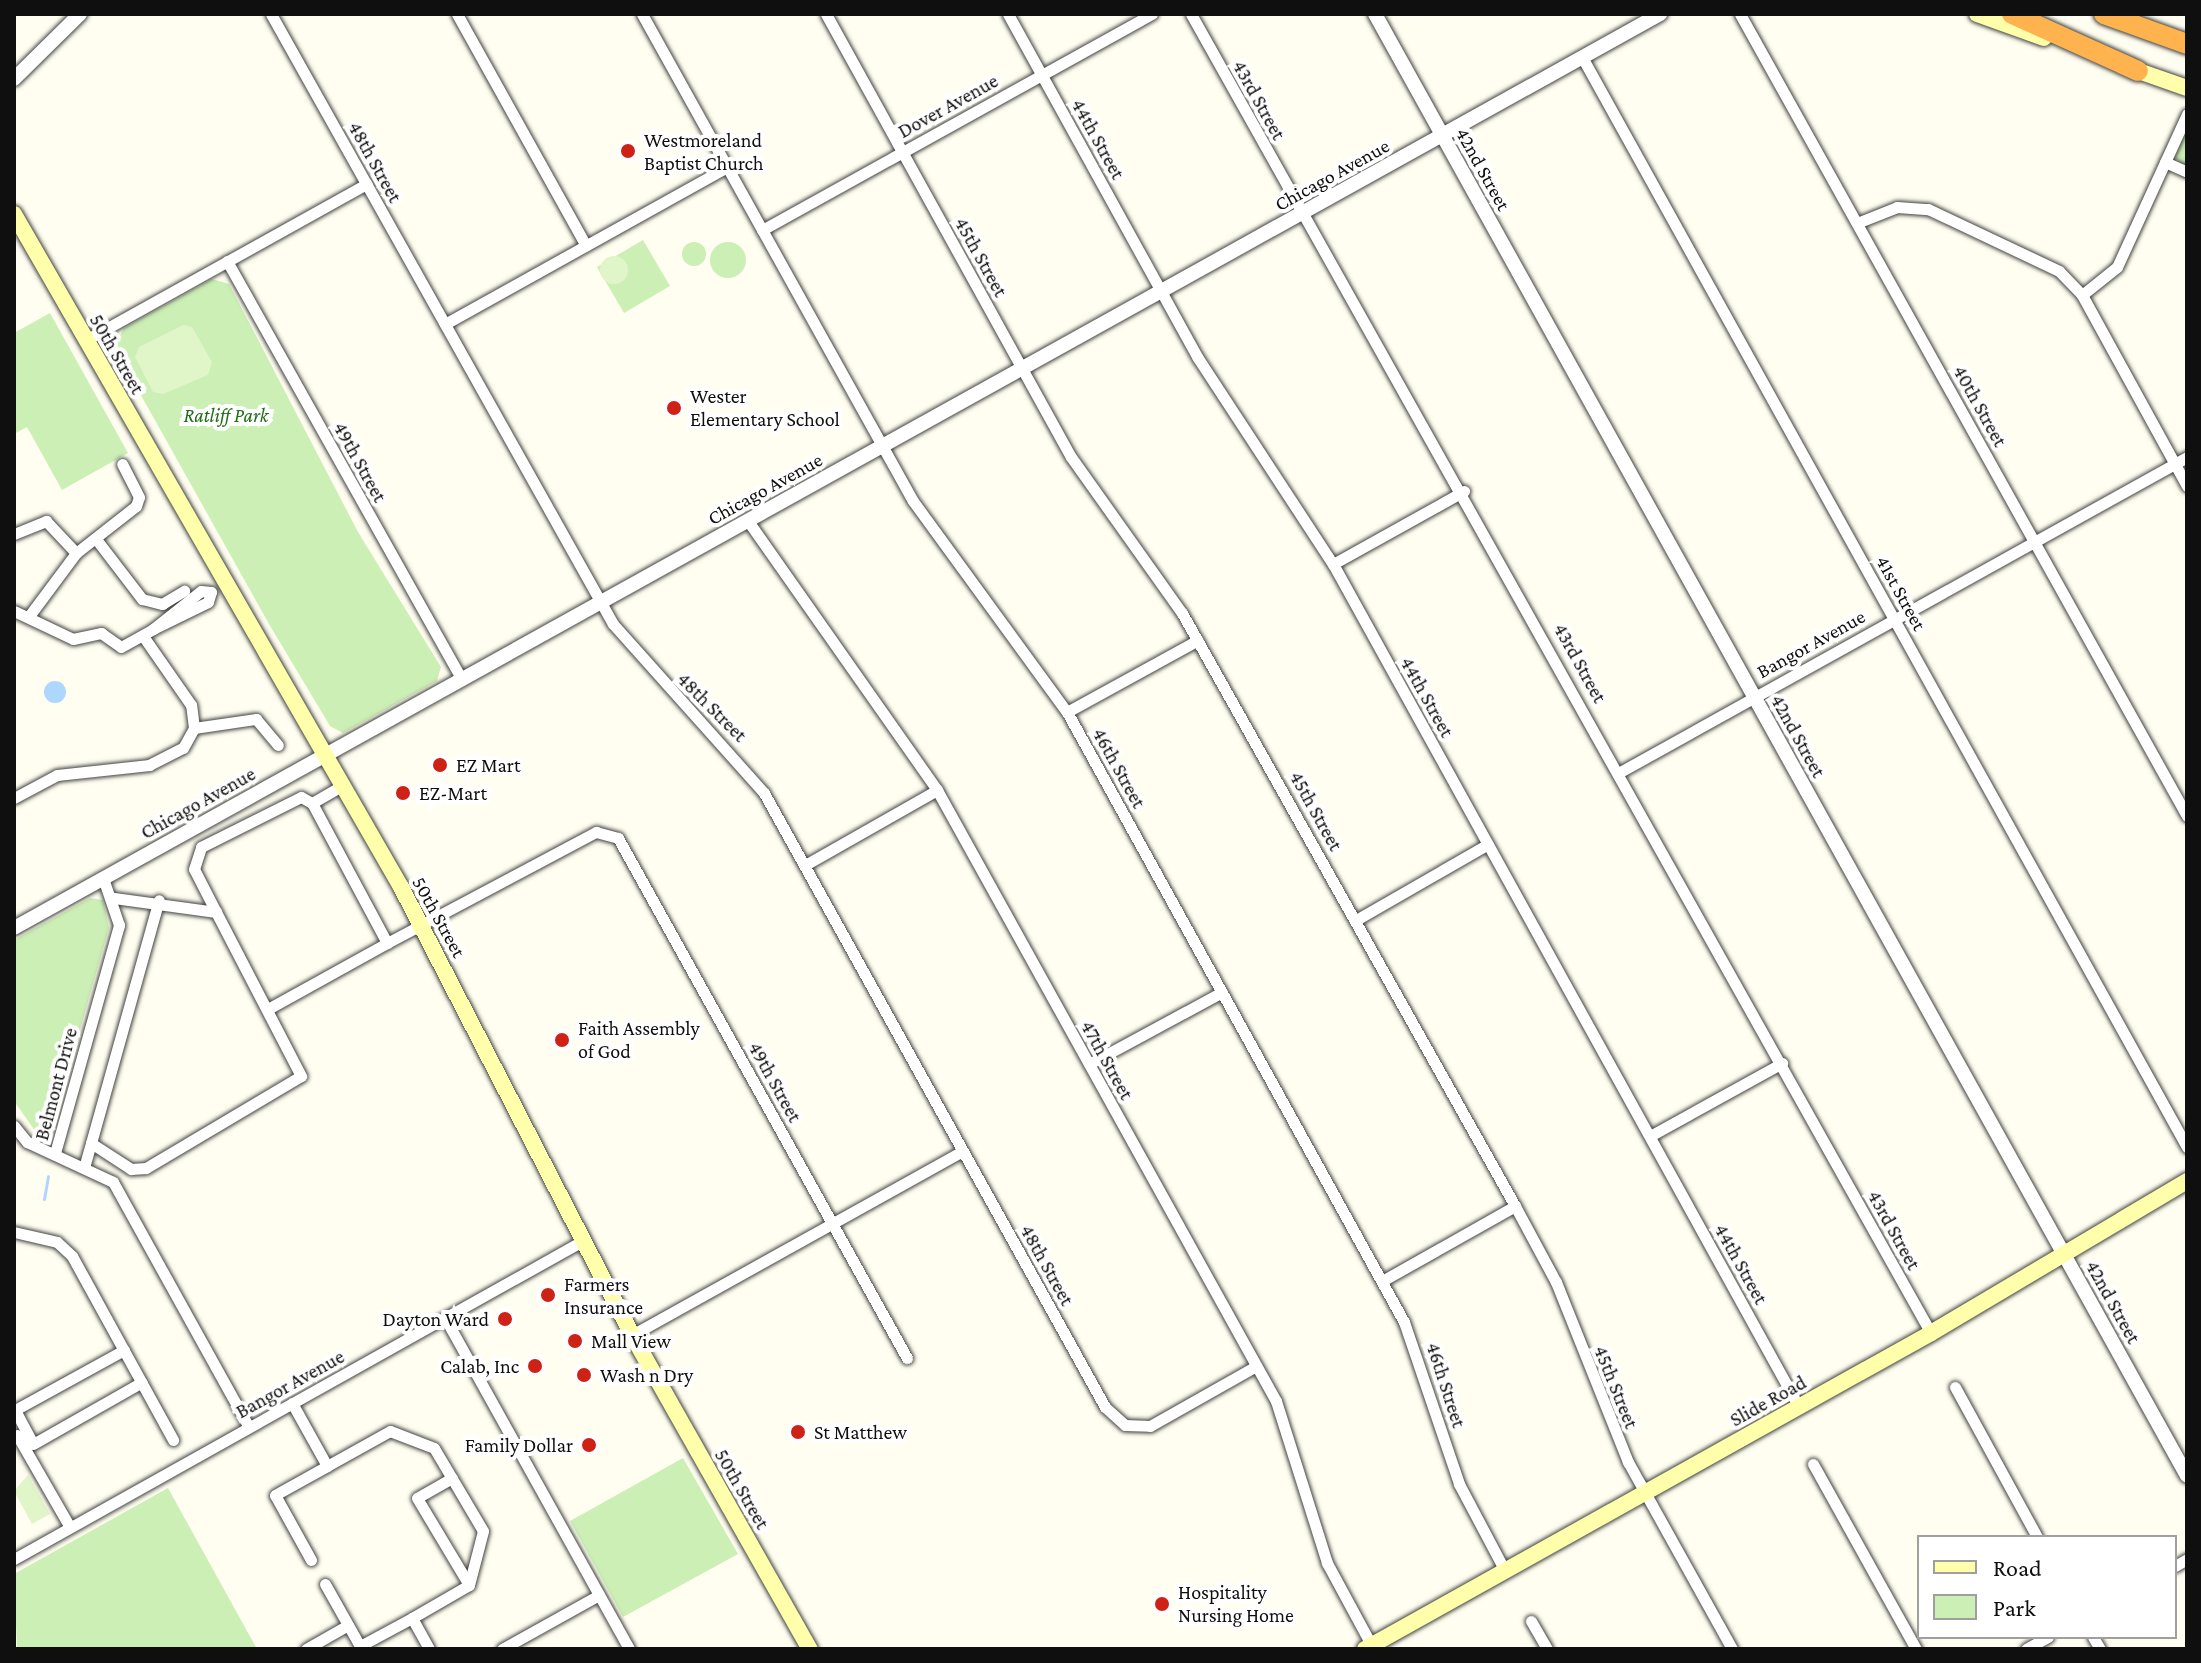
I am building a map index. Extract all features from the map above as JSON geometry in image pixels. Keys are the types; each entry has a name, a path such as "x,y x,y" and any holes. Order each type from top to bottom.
{"highway":[{"path":"2012,14 2138,71"},
{"path":"2104,14 2187,44"}],"main road":[{"path":"1977,14 2187,88"},
{"name":"50th Street","path":"14,214 422,927 632,1335 810,1649"},
{"name":"Slide Road","path":"1370,1648 1931,1333 2187,1181"}],"street":[{"path":"14,79 80,14"},
{"name":"48th Street","path":"271,14 625,643 751,774 805,865 1105,1407 1125,1425 1150,1426 1256,1366"},
{"path":"457,14 586,246"},
{"name":"45th Street","path":"826,14 1071,457 1198,640 1515,1206 1556,1282 1645,1493 1732,1649"},
{"name":"44th Street","path":"1008,14 1162,292 1333,564 1799,1407"},
{"name":"Dover Avenue","path":"762,230 1152,14"},
{"name":"43rd Street","path":"1191,14 1302,214 1464,491 1931,1333"},
{"name":"42nd Street","path":"1375,14 2187,1476"},
{"name":"Chicago Avenue","path":"15,926 1023,370 1660,14"},
{"name":"40th Street","path":"1740,14 2187,816"},
{"name":"46th Street","path":"643,15 881,448 1067,712 1418,1348 1459,1484 1505,1571"},
{"name":"41st Street","path":"1582,57 2187,1147"},
{"path":"2082,295 2117,267 2187,114"},
{"path":"2165,162 2187,172"},
{"path":"445,324 727,167"},
{"path":"86,340 366,184"},
{"path":"1857,223 1897,207 1928,209 2045,262 2082,295 2187,486"},
{"name":"49th Street","path":"227,261 462,680"},
{"name":"Bangor Avenue","path":"1620,772 2187,457"},
{"path":"29,616 76,553 136,506 139,497 122,464"},
{"path":"1333,564 1464,491"},
{"path":"14,534 46,521 76,553"},
{"name":"47th Street","path":"748,521 937,790 1256,1366 1287,1426 1327,1563 1370,1648"},
{"path":"96,539 142,599 162,604 184,591"},
{"path":"14,611 73,639 101,633 121,647 148,632 185,618 211,592 201,591 148,632"},
{"path":"148,632 185,694 194,728"},
{"path":"1067,712 1198,640"},
{"path":"14,798 57,775 171,760 194,728 256,719 278,745"},
{"path":"312,803 342,786"},
{"path":"805,865 937,790"},
{"path":"91,1143 139,1170 297,1084 299,1065 194,869 201,847 301,797 312,803 387,943"},
{"name":"49th Street","path":"422,927 603,833 623,846 907,1358"},
{"path":"1356,920 1488,844"},
{"name":"Belmont Drive","path":"103,878 114,898 119,925 55,1153 85,1164 123,1197 249,1427"},
{"path":"114,898 159,900 216,912"},
{"path":"85,1164 159,900"},
{"path":"268,1009 422,927"},
{"path":"1089,1064 1222,992"},
{"path":"1650,1136 1782,1063"},
{"path":"14,1126 27,1142 55,1153"},
{"path":"632,1335 962,1151"},
{"path":"1382,1281 1515,1206"},
{"path":"14,1232 57,1242 72,1256 173,1440"},
{"name":"Bangor Avenue","path":"14,1559 584,1240"},
{"path":"445,1318 629,1649"},
{"path":"124,1350 15,1410 25,1430 33,1444 142,1382"},
{"path":"1955,1387 2036,1535"},
{"path":"292,1403 327,1466"},
{"path":"311,1560 275,1495 390,1431 434,1448 483,1531 469,1585 357,1647 325,1584"},
{"path":"17,1435 70,1527"},
{"path":"1813,1464 1916,1649"},
{"path":"452,1478 417,1498 469,1585"},
{"path":"502,1649 599,1595"},
{"path":"412,1618 429,1649"},
{"path":"1531,1621 1547,1649"},
{"path":"306,1649 348,1625"},
{"path":"2026,1649 2044,1639"}],"green space":[{"path":"2187,128 2187,171 2175,157"},
{"path":"643,240 670,286 624,313 597,267"},
{"path":"694,242 702,246 706,254 702,262 694,266 686,262 682,254 686,246"},
{"path":"728,242 741,247 746,260 741,273 728,278 715,273 710,260 715,247"},
{"path":"614,256 624,260 628,270 624,280 614,284 604,280 600,270 604,260"},
{"name":"Ratliff Park","path":"212,279 229,284 358,532 441,667 437,681 343,733 330,726 269,624 114,347 124,328"},
{"path":"50,313 128,453 62,490 27,427 14,434 14,333"},
{"path":"183,325 192,327 212,362 208,375 163,394 153,392 135,357 139,347"},
{"path":"90,898 103,900 109,928 53,1124 38,1135 14,1101 14,940"},
{"path":"683,1458 738,1554 623,1617 570,1521"},
{"path":"28,1475 50,1514 32,1524 14,1491"},
{"path":"168,1488 257,1649 17,1649 14,1574"}],"water":[{"path":"55,681 63,684 66,692 63,700 55,703 47,700 44,692 47,684"}],"waterway":[{"path":"44,1199 48,1176"}],"place":[{"name":"Westmoreland Baptist Church","path":"628,151"},
{"name":"Wester Elementary School","path":"674,408"},
{"name":"EZ Mart","path":"440,765"},
{"name":"EZ-Mart","path":"403,793"},
{"name":"Faith Assembly of God","path":"562,1040"},
{"name":"Farmers Insurance","path":"548,1295"},
{"name":"Dayton Ward","path":"505,1319"},
{"name":"Mall View","path":"575,1341"},
{"name":"Calab, Inc","path":"535,1366"},
{"name":"Wash n Dry","path":"584,1375"},
{"name":"St Matthew","path":"798,1432"},
{"name":"Family Dollar","path":"589,1445"},
{"name":"Hospitality Nursing Home","path":"1162,1604"}]}
